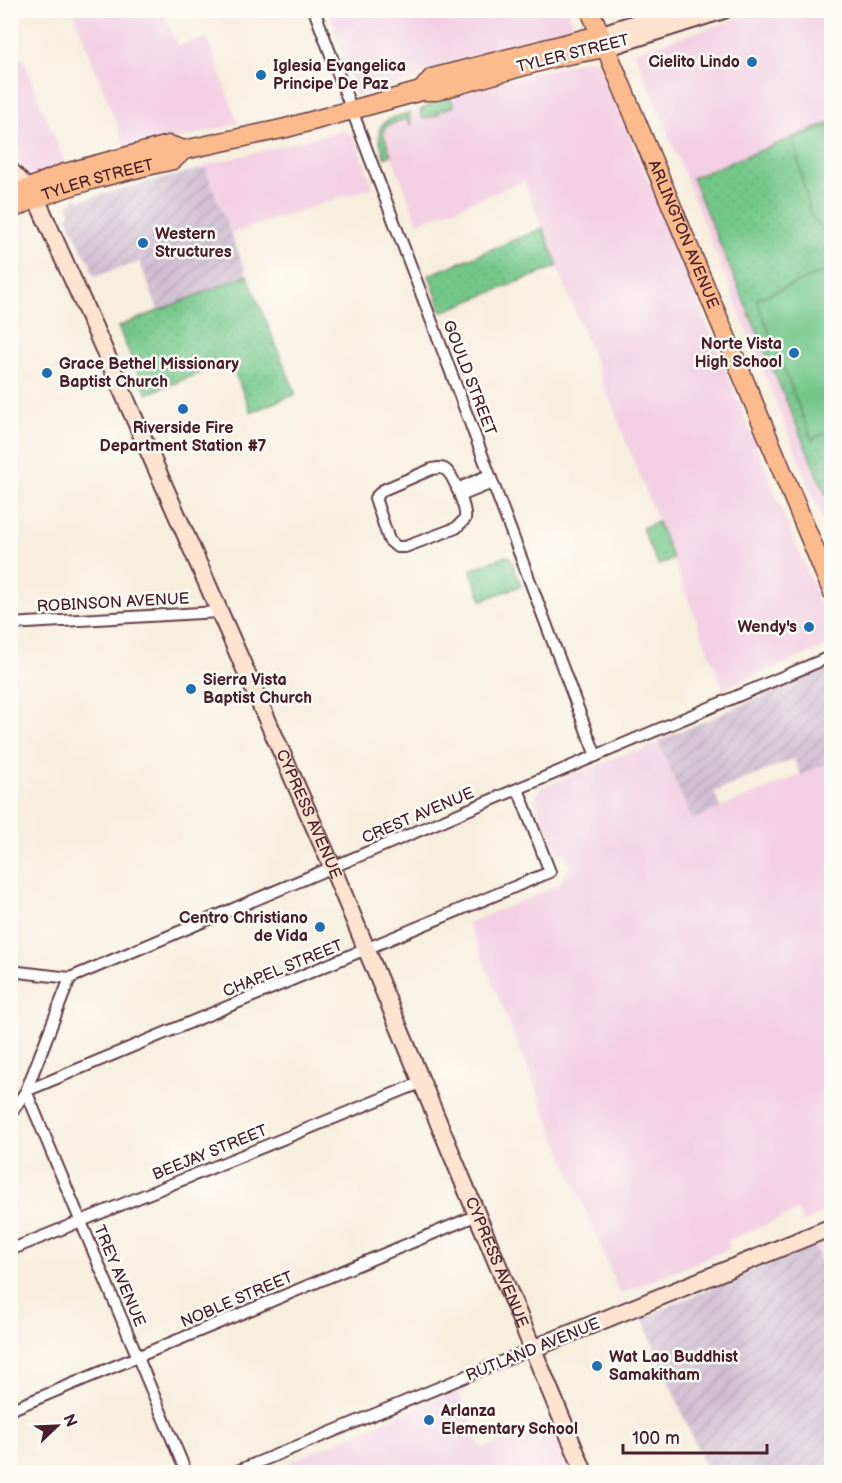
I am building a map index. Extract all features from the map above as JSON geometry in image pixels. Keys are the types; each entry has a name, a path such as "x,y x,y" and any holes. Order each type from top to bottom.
{"main road":[{"name":"ARLINGTON AVENUE","path":"590,10 831,591"},
{"name":"TYLER STREET","path":"10,210 25,194 78,169 169,145 184,150 351,111 421,91 436,91 553,58 602,41"}],"street":[{"name":"GOULD STREET","path":"314,10 596,756"},
{"name":"TYLER STREET","path":"602,41 675,10"},
{"name":"TYLER STREET","path":"602,41 724,10"},
{"name":"CYPRESS AVENUE","path":"10,170 25,194 218,612 333,869 584,1473"},
{"path":"432,469 443,469 449,473 458,493 466,512 465,519 456,528 400,548 389,540 375,503 375,498 383,489 432,469"},
{"path":"458,493 491,479"},
{"name":"ROBINSON AVENUE","path":"10,624 218,612"},
{"name":"CREST AVENUE","path":"10,972 70,978 333,869 831,656"},
{"name":"CHAPEL STREET","path":"26,1092 550,872 518,789"},
{"path":"10,1115 26,1092 70,978"},
{"name":"BEEJAY STREET","path":"10,1250 420,1083"},
{"name":"TREY AVENUE","path":"26,1092 186,1473"},
{"name":"NOBLE STREET","path":"10,1410 476,1216"},
{"name":"RUTLAND AVENUE","path":"235,1473 831,1227"}],"shaded area":[{"path":"73,11 163,11 178,46 207,37 238,123 128,153"},
{"path":"329,11 569,11 574,25 442,64 429,75 356,95"},
{"name":"Norte Vista High School","path":"761,11 831,11 831,539 635,52"},
{"path":"23,58 67,169 36,179 11,155 10,62"},
{"path":"588,59 600,61 831,631 831,645 723,688 524,181 418,223 384,135 385,127 407,118 412,123 409,113 420,110 423,119 453,106 449,95"},
{"path":"342,130 354,137 373,187 231,233 204,166"},
{"path":"205,168 247,275 158,310 140,262 94,276 89,260 67,216 70,214 68,204 74,202 73,199 79,197 80,200"},
{"path":"831,667 831,762 801,775 794,759 714,792 721,808 692,820 658,741"},
{"path":"659,743 692,820 831,762 831,1210 803,1222 798,1211 727,1241 730,1249 620,1294 468,923 559,885 570,866 565,853 558,855 534,798 540,788 634,750 635,753"},
{"path":"831,1236 831,1288 813,1244"},
{"path":"813,1244 831,1288 831,1472 707,1472 642,1318"},
{"name":"Arlanza Elementary School","path":"457,1390 482,1449 549,1421 570,1472 267,1472"}],"green space":[{"path":"449,95 454,106 438,112 439,115 423,119 420,110"},
{"path":"409,113 411,125 406,118 385,127 384,136 391,155 385,158 379,132 381,126 390,119"},
{"name":"Norte Vista High School","path":"831,122 831,507 692,178"},
{"path":"831,125 831,240 810,214 794,140"},
{"path":"543,228 558,266 442,312 429,275"},
{"path":"831,269 831,431 812,439 756,299"},
{"path":"247,275 296,394 251,412 230,361 147,394 118,327"},
{"path":"658,522 673,559 658,565 642,528"},
{"path":"505,556 510,557 521,586 482,600 470,570"}],"place":[{"name":"Cielito Lindo","path":"752,62"},
{"name":"Iglesia Evangelica Principe De Paz","path":"261,75"},
{"name":"Western Structures","path":"143,243"},
{"name":"Norte Vista High School","path":"794,353"},
{"name":"Grace Bethel Missionary Baptist Church","path":"47,373"},
{"name":"Riverside Fire Department Station #7","path":"183,409"},
{"name":"Wendy's","path":"809,627"},
{"name":"Sierra Vista Baptist Church","path":"191,689"},
{"name":"Centro Christiano de Vida","path":"320,927"},
{"name":"Wat Lao Buddhist Samakitham","path":"597,1366"},
{"name":"Arlanza Elementary School","path":"429,1420"}]}
